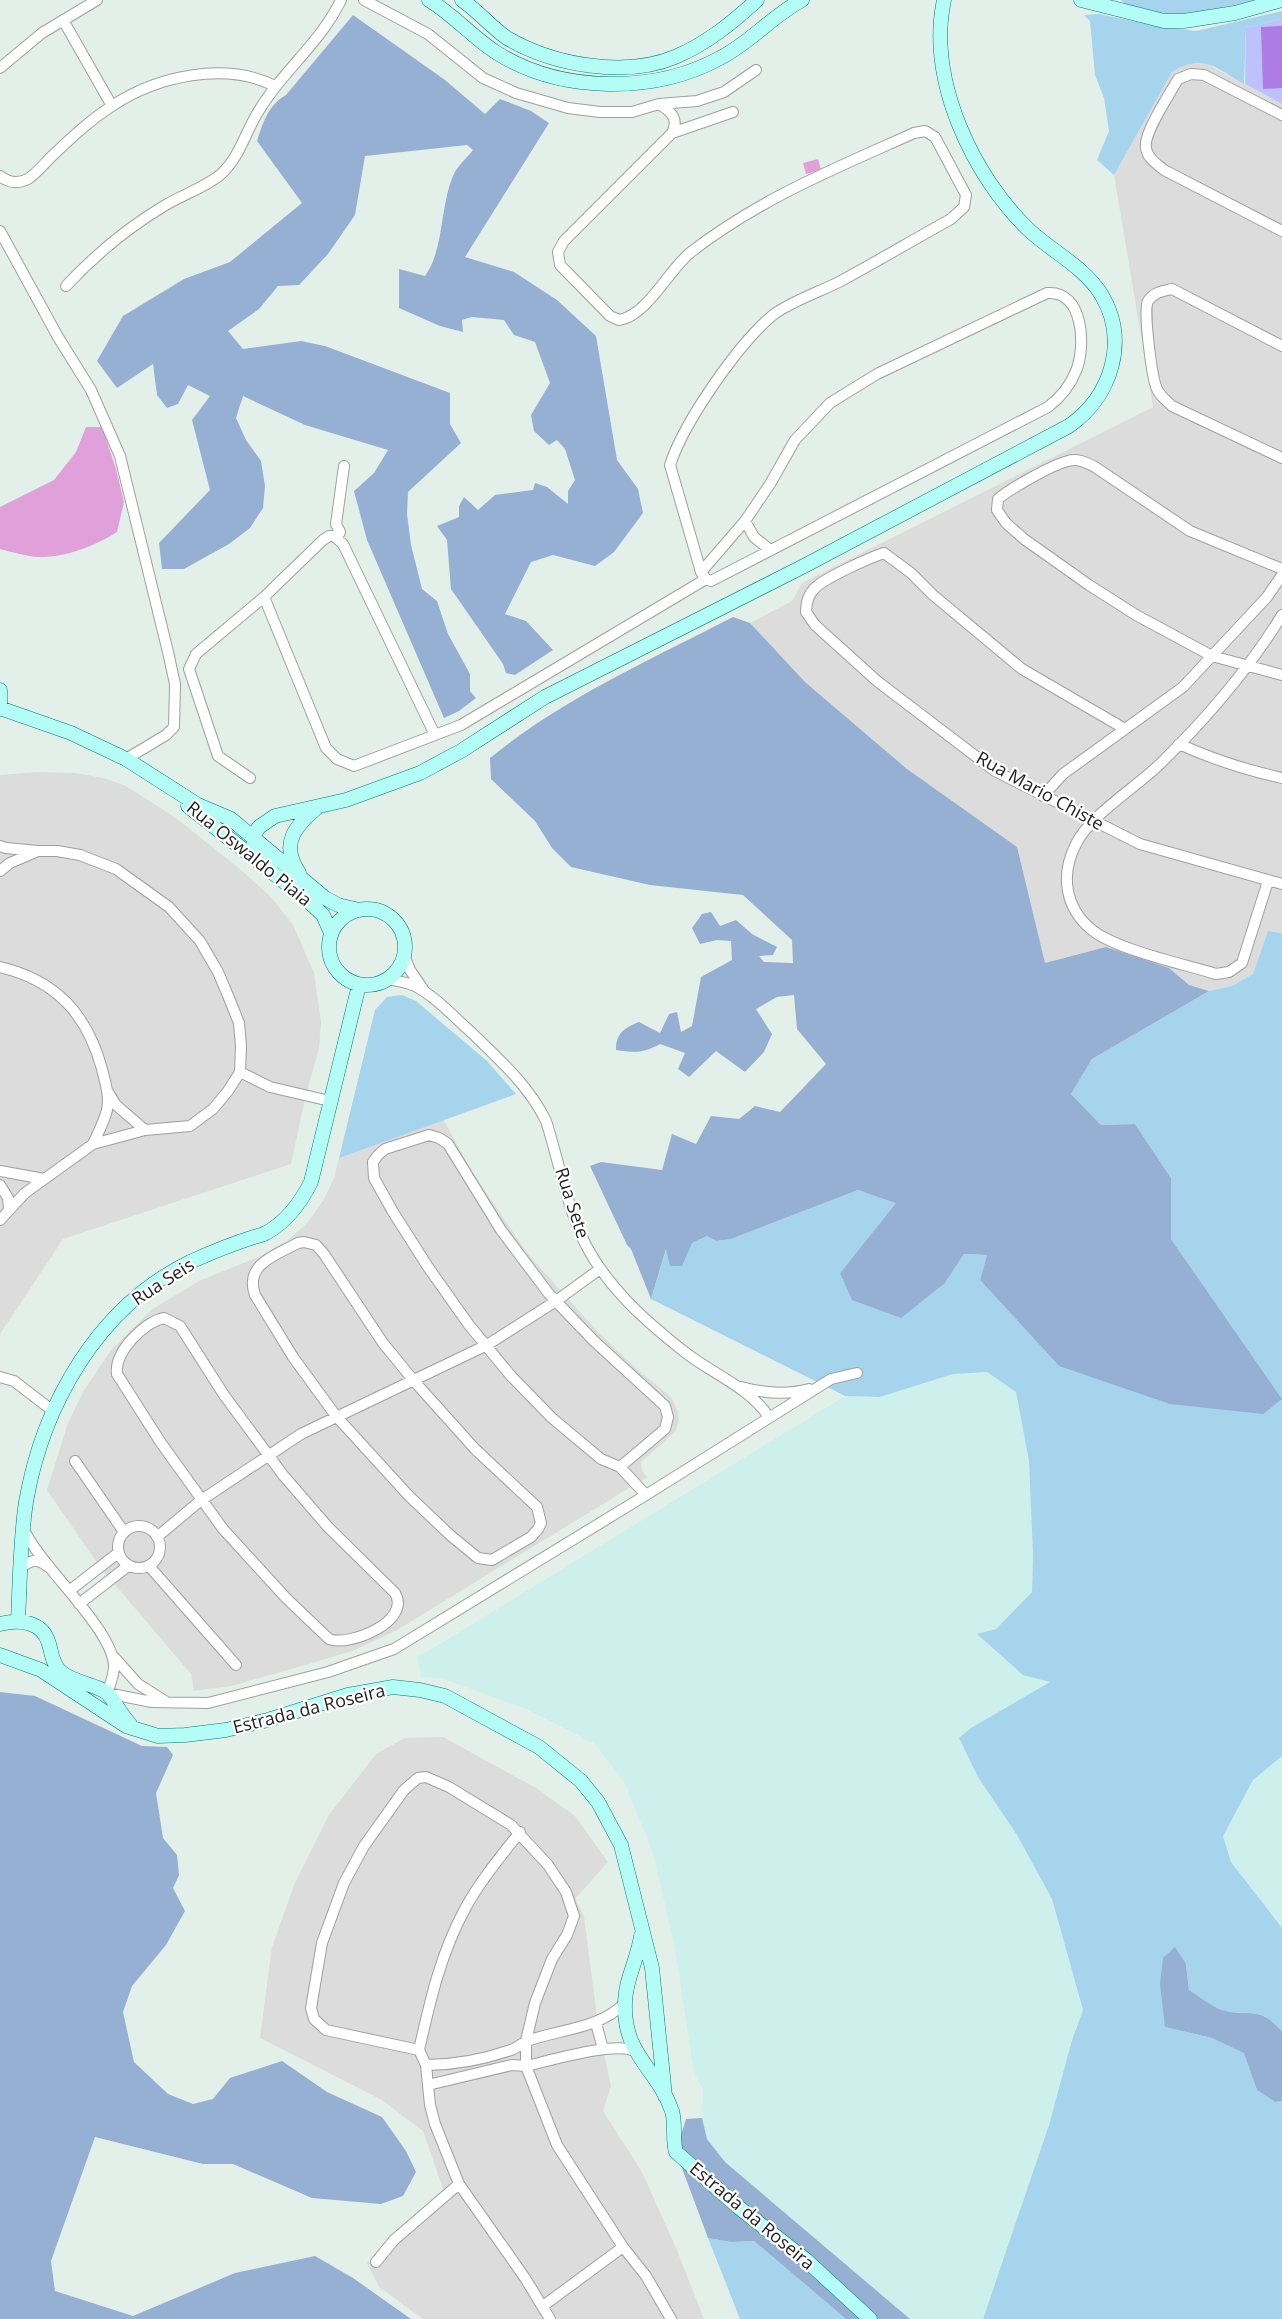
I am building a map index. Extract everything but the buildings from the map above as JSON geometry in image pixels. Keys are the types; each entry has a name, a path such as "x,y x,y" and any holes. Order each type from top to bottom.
{"street":[{"path":"0,68 24,46 97,0"},
{"path":"66,286 94,258 126,232 224,171 237,156 256,116 275,86 314,43 341,0"},
{"path":"364,0 398,16 428,34 483,78 524,96 568,108 600,112 632,112 659,105 697,101 724,92 756,70"},
{"path":"429,0 450,14 496,52 531,68 567,79 619,84 653,81 687,73 734,51 784,11 802,0"},
{"path":"462,0 505,36 525,47 560,60 605,67 647,64 674,57 720,33 757,0"},
{"path":"231,819 259,819 275,816 371,792 443,761 545,697 804,566 1069,426 1094,405 1105,387 1113,366 1115,345 1110,314 1102,295 1090,279 1044,243 1011,210 993,188 973,156 952,105 944,69 941,14 944,0"},
{"path":"1081,0 1164,21 1184,21 1235,13 1282,0"},
{"path":"63,20 112,106"},
{"path":"733,23 739,25 744,33 734,51"},
{"path":"0,176 16,182 28,179 112,106 157,86 202,75 232,72 275,86"},
{"path":"1282,115 1204,75 1191,74 1178,79 1147,136 1146,149 1152,160 1164,170 1282,231"},
{"path":"264,597 326,748 338,759 354,766 461,725 703,575 745,521 770,484 795,440 830,403 877,374 1042,294 1056,293 1068,300 1079,321 1081,351 1073,379 1055,402 1039,412 711,581 703,575 670,465 679,443 730,363 754,333 775,314 839,282 951,219 964,207 966,195 935,137 925,131 914,133 791,188 757,206 689,253 634,315 619,320 610,316 560,265 558,252 564,241 672,133 676,125 675,117 659,105"},
{"path":"672,133 733,112"},
{"path":"0,231 58,337 91,390 120,456 168,652 175,684 174,727 166,735 126,759"},
{"path":"1282,346 1172,289 1158,292 1147,302 1146,318 1155,387 1161,396 1173,406 1282,458"},
{"path":"1282,569 1190,531 1095,467 1080,460 1068,461 1009,489 998,499 997,510 1006,523 1024,539 1108,597 1212,656 1282,675"},
{"path":"344,466 336,524 328,528 333,537 343,544 435,735"},
{"path":"745,521 754,537 770,550"},
{"path":"250,778 218,756 189,669 196,654 333,537"},
{"name":"Rua Mario Chiste","path":"1125,729 1022,669 933,595 911,573 884,553 816,587 806,600 806,612 815,625 877,681 995,771 1140,844 1282,884"},
{"path":"1043,796 1063,774 1183,687 1268,597 1282,575"},
{"path":"1268,881 1242,963 1229,972 1216,974 1130,948 1094,931 1080,918 1071,904 1066,871 1077,842 1093,822 1161,764 1265,643 1282,615"},
{"path":"0,690 0,709"},
{"name":"Rua Oswaldo Piaia","path":"0,709 71,733 126,759 198,805 231,819 338,905 359,910"},
{"path":"1179,744 1209,758 1282,778"},
{"name":"Rua Oswaldo Piaia","path":"160,782 323,915 331,933"},
{"path":"307,882 293,863 291,841 298,826 321,805"},
{"path":"272,872 261,859 254,844 254,836 259,827 275,816"},
{"path":"0,846 80,855 116,868 170,908 200,941 218,972 238,1023 241,1046 240,1072 228,1091 213,1108 190,1126 145,1130 93,1144 44,1179 9,1209 0,1220"},
{"path":"0,871 10,863 38,851"},
{"path":"359,910 381,912 394,920 402,933 404,955 398,969 388,979 374,985 359,985 345,979 331,962 328,947 331,933 339,920 359,910"},
{"name":"Rua Sete","path":"404,955 410,970 427,994"},
{"path":"0,968 39,980 65,999 94,1045 108,1092 116,1105 145,1130"},
{"name":"Rua Sete","path":"388,979 414,986 427,994 523,1084 540,1108 552,1138 580,1233 600,1269 615,1288 666,1336 756,1401 769,1417"},
{"name":"Rua Seis","path":"18,1620 23,1527 30,1479 41,1440 67,1383 90,1348 134,1299 188,1263 264,1234 292,1211 311,1182 359,985"},
{"path":"240,1072 270,1087 330,1101"},
{"path":"93,1144 107,1109 108,1092"},
{"path":"620,1467 665,1429 668,1411 661,1401 594,1341 532,1273 501,1230 448,1144 439,1138 429,1136 381,1152 373,1162 374,1178 428,1267 469,1325 511,1376 552,1418 601,1459 620,1467 646,1495"},
{"path":"0,1170 44,1179"},
{"path":"0,1185 8,1198 9,1209"},
{"path":"298,1243 311,1243 320,1248 383,1343 414,1381 469,1442 533,1502 540,1511 541,1522 536,1533 492,1560 478,1558 450,1535 402,1488 336,1416 293,1357 255,1295 252,1285 253,1275 258,1267 298,1243"},
{"path":"157,1537 200,1501 301,1434 487,1345 556,1301 600,1269"},
{"path":"164,1318 180,1326 224,1395 267,1455 328,1527 395,1593 398,1598 398,1608 390,1621 351,1640 339,1642 329,1639 243,1552 200,1501 117,1374 120,1357 146,1326 156,1319 164,1318"},
{"path":"0,1624 18,1620 30,1623 41,1630 48,1640 54,1663 67,1677 107,1693 152,1702 208,1703 226,1700 348,1666 394,1649 831,1379 857,1373"},
{"path":"0,1377 14,1381 53,1411"},
{"path":"733,1385 751,1390 775,1392 796,1392 818,1387"},
{"path":"75,1461 124,1532"},
{"path":"23,1527 31,1543 79,1604 112,1654 138,1684 168,1703"},
{"path":"134,1527 144,1527 157,1537 159,1553 149,1566 138,1569 128,1566 118,1553 118,1542 124,1532 134,1527"},
{"path":"69,1591 118,1553"},
{"path":"20,1569 28,1562 38,1560 52,1570"},
{"path":"79,1604 128,1566"},
{"path":"149,1566 236,1665"},
{"path":"41,1671 48,1664 51,1654"},
{"path":"84,1699 99,1699 107,1693 114,1672 112,1654"},
{"name":"Estrada da Roseira","path":"0,1655 41,1671 119,1722 158,1736 226,1730 370,1690 393,1688 420,1690 445,1696 539,1747 561,1762 581,1781 598,1802 621,1845 650,1958 665,2096"},
{"path":"107,1693 122,1715 136,1729"},
{"path":"419,2050 331,2032 321,2028 314,2019 311,2008 317,1964 329,1922 344,1883 376,1828 404,1790 418,1778 426,1777 449,1787 500,1817 519,1832 558,1877 566,1892 574,1916 541,1986 526,2041 526,2066 557,2145 623,2247 646,2276 671,2319"},
{"path":"519,1832 478,1888 457,1926 441,1965 419,2050 426,2065 435,2124 459,2184 550,2319"},
{"name":"Estrada da Roseira","path":"642,1931 639,1950 628,1981 625,2021 634,2050 665,2096 673,2113 676,2152 737,2206 806,2260 870,2319"},
{"path":"628,1981 636,1978 645,1979 654,1988"},
{"path":"426,2065 442,2065 513,2049 526,2041 596,2023 625,2004"},
{"path":"596,2023 603,2049"},
{"path":"428,2085 512,2065 526,2066 603,2049 619,2047 644,2052 659,2041"},
{"path":"376,2262 398,2235 459,2184"},
{"path":"543,2306 623,2247"}],"shaded area":[{"path":"1121,0 1255,0 1201,12 1174,14 1139,10"},
{"path":"1282,11 1282,19 1246,28 1244,84 1209,65 1201,63 1183,66 1172,72 1114,175 1097,160 1109,131 1104,98 1095,75 1090,21 1084,15 1099,14 1151,25 1196,31"},
{"path":"353,15 445,80 485,114 500,99 531,111 549,123 465,257 514,272 557,300 596,336 617,460 638,489 643,513 614,552 595,566 553,555 531,562 505,614 526,621 553,650 515,675 506,673 503,664 451,589 447,540 437,526 459,517 459,506 464,497 478,510 495,495 533,490 535,483 547,487 568,504 568,491 575,480 565,449 557,440 549,445 534,431 531,415 550,383 535,342 514,335 504,320 472,317 462,320 463,332 440,326 399,308 399,269 425,276 436,254 453,176 473,150 467,145 365,156 355,215 328,254 299,285 278,286 259,309 228,331 243,349 301,341 325,346 450,393 450,424 461,443 408,492 407,514 411,545 422,589 437,601 448,634 470,674 470,691 476,698 459,711 444,718 367,540 354,491 374,473 388,450 305,425 243,396 236,418 246,440 261,461 265,486 263,508 250,528 229,544 184,569 162,569 159,543 210,490 192,420 210,396 188,385 178,404 167,408 157,395 153,364 117,388 97,361 123,316 184,279 230,262 302,203 257,141 270,109 286,95"},
{"path":"1282,19 1282,104 1245,84 1246,28"},
{"path":"1282,26 1282,88 1263,89 1261,27"},
{"path":"1187,63 1205,63 1282,104 1282,933 1268,931 1253,974 1232,986 1209,991 1189,985 1169,968 1106,947 1045,963 1016,847 907,769 805,682 750,623 792,601 802,583 1153,407 1114,175 1172,72"},
{"path":"818,159 821,170 806,174 803,163"},
{"path":"86,427 102,427 116,469 124,502 117,532 89,546 48,557 23,555 0,549 0,507 54,480 76,452"},
{"path":"733,617 750,623 805,682 907,769 1017,847 1045,963 1106,947 1169,968 1189,985 1209,991 1092,1059 1071,1094 1101,1125 1135,1124 1171,1178 1171,1239 1282,1399 1263,1414 1170,1404 1059,1366 980,1280 987,1255 964,1254 945,1283 901,1318 852,1300 840,1273 896,1203 858,1190 731,1239 716,1241 707,1236 692,1243 682,1266 670,1266 666,1249 651,1299 631,1249 627,1245 590,1166 601,1162 662,1170 672,1134 696,1144 711,1116 739,1119 755,1106 780,1112 826,1064 797,1029 794,995 777,997 756,1009 772,1034 764,1052 745,1072 716,1051 689,1077 678,1069 685,1053 660,1044 639,1052 616,1050 617,1039 625,1029 639,1022 660,1033 669,1014 677,1012 681,1032 692,1026 701,977 732,960 731,941 717,940 700,944 692,928 702,914 711,912 720,926 736,920 752,934 777,947 773,955 759,956 764,962 793,963 792,940 743,895 650,885 571,867 552,848 535,821 491,779 490,758 547,717 577,699"},
{"path":"37,772 75,773 104,778 126,786 176,818 241,870 272,898 293,925 314,973 321,1022 319,1049 306,1094 291,1164 63,1239 0,1334 0,775"},
{"path":"1268,931 1282,933 1282,1399 1171,1239 1171,1178 1135,1124 1101,1125 1071,1094 1092,1059 1209,991 1232,986 1253,974"},
{"path":"402,995 416,1001 487,1061 516,1094 339,1158 375,1010 387,997"},
{"path":"443,1119 473,1173 527,1253 598,1332 671,1397 678,1412 679,1421 675,1432 641,1462 642,1471 647,1477 397,1630 355,1650 309,1664 231,1686 194,1691 191,1674 100,1567 47,1490 68,1423 83,1392 111,1350 151,1310 199,1281 261,1256 286,1242 307,1223 323,1201 334,1178 339,1158"},
{"path":"858,1190 897,1202 840,1273 945,1283 964,1254 987,1255 980,1280 1059,1366 1282,1399 1282,1756 1253,1780 1223,1836 1231,1862 1282,1928 1282,2031 1266,2017 1253,2013 1222,2010 1189,1990 1186,1964 1165,2027 1212,2038 1245,2053 1257,2090 1275,2102 1282,2101 1282,2319 983,2319 1049,2125 1072,2040 1083,2010 1052,1899 1017,1835 978,1777 959,1738 971,1728 1050,1682 1023,1675 977,1634 996,1629 1032,1592 1033,1555 1029,1461 1016,1392 987,1372 953,1374 880,1397 845,1396 651,1299 667,1247 692,1243 707,1236 716,1241 731,1239"},
{"path":"987,1372 1016,1392 1029,1461 1033,1555 1032,1592 996,1629 978,1635 1051,1682 959,1738 978,1777 1017,1835 1052,1899 1083,2010 1072,2040 1049,2125 983,2319 910,2319 725,2162 706,2139 702,2118 703,2089 694,2073 674,1942 652,1850 624,1782 595,1744 526,1709 441,1678 421,1677 417,1655 425,1653 845,1396 880,1397 953,1374"},
{"path":"0,1692 35,1696 142,1746 167,1747 173,1755 156,1793 163,1838 177,1855 179,1875 173,1888 185,1911 166,1945 132,1986 123,2012 134,2062 168,2094 193,2104 213,2099 230,2078 282,2061 327,2092 382,2117 406,2151 416,2172 403,2196 381,2204 312,2198 233,2164 203,2164 95,2137 51,2261 55,2291 133,2316 235,2273 315,2256 353,2278 411,2319 0,2319"},
{"path":"443,1737 536,1788 575,1816 608,1862 575,1899 584,1916 598,2025 611,2086 603,2111 642,2172 704,2319 423,2319 379,2287 367,2263 444,2192 423,2131 382,2100 260,2038 272,1947 295,1883 329,1815 376,1754 405,1738"},
{"path":"1282,1756 1282,1928 1231,1862 1223,1836 1253,1779"},
{"path":"1175,1947 1186,1964 1189,1990 1222,2010 1253,2013 1266,2017 1282,2031 1282,2101 1275,2102 1257,2090 1244,2053 1212,2038 1165,2027 1160,1984 1163,1958"},
{"path":"702,2118 707,2139 725,2162 910,2319 846,2319 754,2241 731,2242 708,2238 676,2152 686,2119"},
{"path":"708,2238 731,2242 754,2241 846,2319 740,2319"}]}
